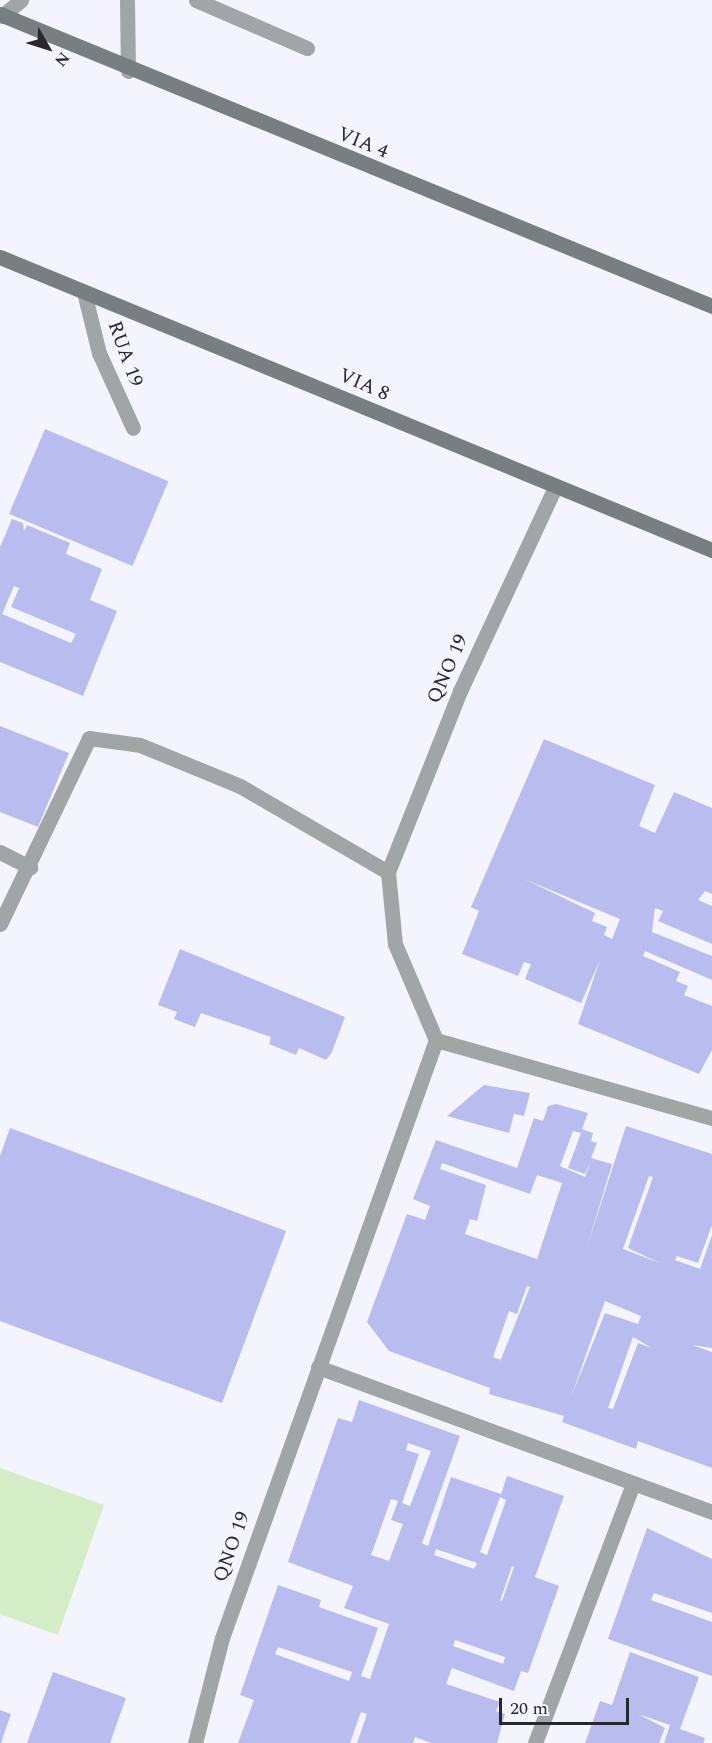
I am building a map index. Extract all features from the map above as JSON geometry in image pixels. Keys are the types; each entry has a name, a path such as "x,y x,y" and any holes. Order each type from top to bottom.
{"main road":[{"name":"VIA 4","path":"1,15 128,71 712,306"},
{"name":"VIA 8","path":"0,257 712,550"}],"street":[{"path":"1,15 21,0"},
{"path":"127,0 128,71"},
{"path":"196,0 307,48"},
{"name":"RUA 19","path":"84,292 99,353 133,428"},
{"name":"QNO 19","path":"195,1743 222,1638 436,1040 395,944 388,872 460,691 555,487"},
{"path":"0,924 30,867 89,738 140,745 240,786 388,872"},
{"path":"0,852 30,867"},
{"path":"436,1040 712,1118"},
{"path":"318,1367 712,1512"},
{"path":"535,1743 633,1484"}],"green space":[{"path":"0,1468 104,1505 58,1635 0,1614"}],"building":[{"path":"45,429 168,481 132,566 9,514"},
{"path":"12,519 23,523 24,531 27,525 70,543 66,554 102,569 90,600 117,611 83,696 0,662 0,547","holes":["14,586 19,588 11,607 76,634 71,643 2,614"]},
{"path":"0,726 69,753 38,827 0,812"},
{"path":"544,739 655,785 639,826 655,833 674,792 712,808 712,894 705,891 698,900 712,906 712,944 658,921 663,911 655,908 652,932 712,956 712,980 645,951 643,956 680,972 676,981 688,986 684,995 712,1006 712,1050 699,1074 578,1024 600,960 581,1003 525,979 531,964 524,962 518,976 462,954 479,911 471,907","holes":["524,879 620,919 612,939 604,935 607,927 592,921 595,913"]},
{"path":"180,949 345,1017 332,1052 326,1060 299,1048 296,1055 269,1044 271,1037 201,1013 195,1027 174,1019 177,1012 158,1005"},
{"path":"484,1085 530,1093 524,1116 514,1114 509,1133 447,1116"},
{"path":"556,1104 588,1113 582,1129 593,1133 591,1141 597,1143 591,1158 612,1164 587,1247 626,1126 712,1154 712,1225 698,1263 677,1256 675,1260 700,1269 712,1235 712,1348 692,1345 712,1352 712,1468 638,1441 636,1449 562,1422 564,1416 489,1394 490,1388 389,1351 367,1322 407,1214 425,1220 430,1206 413,1199 436,1140 517,1168 534,1118 543,1121 548,1106","holes":["573,1131 581,1133 568,1168 585,1174 591,1161 585,1177 560,1166","442,1163 530,1194 537,1175 562,1183 537,1259 465,1234 470,1219 477,1221 486,1185 440,1169","649,1176 653,1177 628,1248 660,1263 623,1249","527,1286 530,1287 501,1360 493,1357 509,1311 517,1314","605,1301 641,1316 638,1324 605,1313 571,1397","633,1337 652,1348 638,1343 613,1409 608,1408"]},
{"path":"10,1128 286,1231 222,1403 0,1321 0,1156"},
{"path":"359,1400 460,1436 422,1543 428,1546 451,1477 501,1494 507,1476 564,1496 535,1577 559,1586 528,1673 521,1671 514,1691 452,1668 446,1684 500,1702 496,1711 505,1714 497,1743 431,1743 415,1737 413,1743 357,1743 367,1714 361,1712 350,1743 238,1743 254,1700 240,1695 278,1585 321,1600 319,1607 378,1628 361,1676 370,1679 389,1624 344,1608 353,1586 288,1562 338,1418 352,1422","holes":["408,1443 431,1451 410,1506 402,1503 419,1454 406,1450","500,1497 506,1500 487,1555 480,1552","391,1499 398,1501 391,1520 403,1524 389,1561 371,1555","436,1549 477,1563 474,1569 434,1555","512,1566 514,1567 502,1601 500,1601","455,1640 505,1657 503,1664 453,1646","278,1647 352,1672 349,1681 275,1654"]},
{"path":"647,1528 712,1559 712,1613 654,1593 651,1600 712,1622 712,1676 608,1639"},
{"path":"630,1652 699,1677 680,1729 705,1738 703,1743 664,1743 670,1725 638,1714 665,1728 659,1743 585,1743 600,1701 612,1705"},
{"path":"53,1672 126,1698 110,1743 27,1743"},
{"path":"0,1710 11,1714 1,1743 0,1743"}]}
